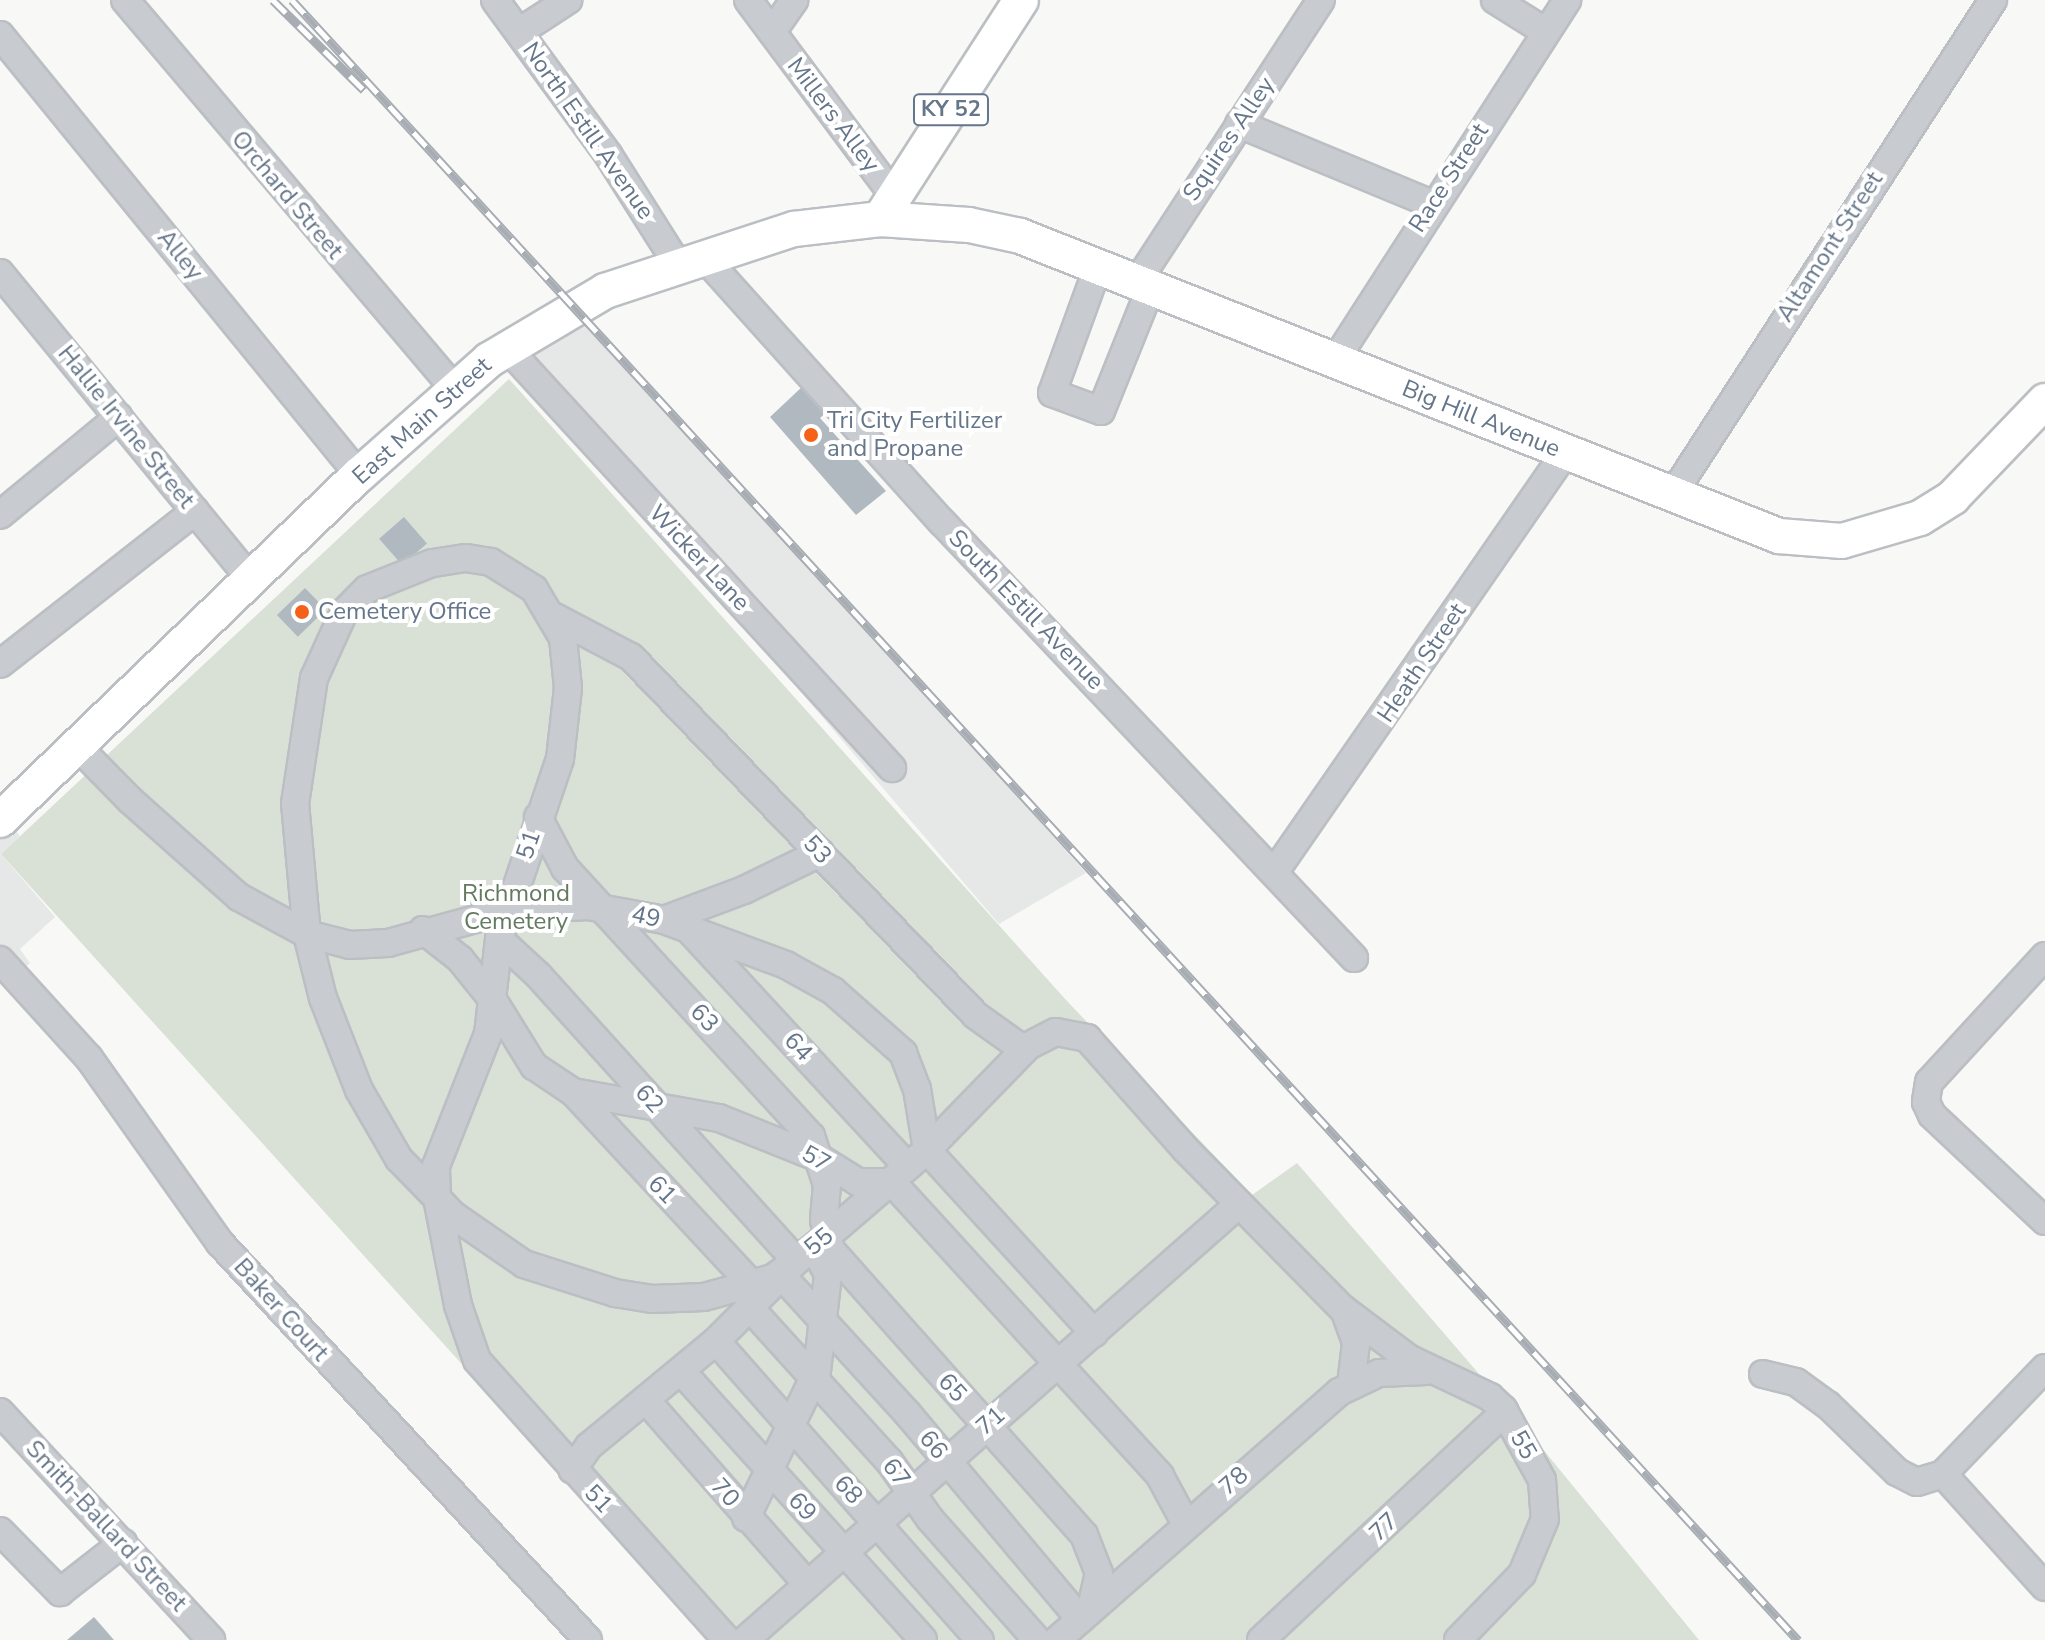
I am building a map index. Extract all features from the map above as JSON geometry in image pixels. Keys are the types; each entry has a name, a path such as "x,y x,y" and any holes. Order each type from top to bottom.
{"main road":[{"name":"KY 52","path":"888,208 1021,0"},
{"name":"East Main Street","path":"4,809 79,748 453,387 507,348 576,304 690,260 794,229 888,208"},
{"name":"Big Hill Avenue","path":"888,208 1020,236 1099,264 1671,497 1779,536 1842,541 1872,536 1920,518 1953,497 2044,403"}],"street":[{"name":"Orchard Street","path":"125,0 453,387"},
{"name":"North Estill Avenue","path":"495,0 690,260"},
{"path":"519,32 568,0"},
{"name":"Millers Alley","path":"748,0 888,208"},
{"name":"Millers Alley","path":"772,32 794,0"},
{"name":"Squires Alley","path":"1099,264 1052,393 1101,411 1145,282 1239,124 1321,0"},
{"path":"1495,0 1546,32"},
{"name":"Race Street","path":"1336,359 1432,204 1567,0"},
{"name":"Altamont Street","path":"1671,497 1993,0"},
{"name":"Alley","path":"0,35 359,475"},
{"path":"1239,124 1432,204"},
{"name":"South Estill Avenue","path":"690,260 1276,870 1354,958"},
{"name":"Hallie Irvine Street","path":"0,273 253,582"},
{"name":"Wicker Lane","path":"507,348 892,768"},
{"path":"0,515 119,417"},
{"name":"Heath Street","path":"1276,870 1565,453"},
{"path":"0,664 195,511"},
{"name":"51","path":"307,934 296,843 299,764 319,659 353,599 384,580 465,558 491,562 520,577 553,616 563,638 568,688 565,736 499,939 493,1000 479,1060 440,1147 437,1198 458,1305 477,1360 727,1640"},
{"name":"53","path":"553,616 613,644 650,674 975,1015 1024,1050"},
{"path":"568,688 580,662 613,644"},
{"name":"49","path":"79,748 130,800 239,897 307,934 350,945 388,943 423,930 509,910 605,909 675,924 786,965 849,1002 903,1053 912,1072 909,1167"},
{"name":"63","path":"538,817 552,852 800,1122 821,1159 804,1256 828,1274 825,1327 814,1379 746,1518"},
{"path":"675,924 820,853"},
{"name":"64","path":"675,924 909,1167"},
{"name":"57","path":"423,930 446,944 493,1000 534,1066 573,1092 719,1118 821,1159 858,1182 909,1167"},
{"path":"307,934 337,1041 359,1090 388,1146 437,1198 524,1264 596,1289 687,1299 752,1298"},
{"name":"62","path":"499,939 538,975 654,1104 804,1256"},
{"path":"2045,956 1929,1082 1926,1102 1932,1115 2045,1221"},
{"name":"Baker Court","path":"0,960 96,1067 220,1243 588,1640"},
{"name":"55","path":"572,1470 589,1446 716,1341 752,1298 909,1167 1024,1050 1056,1032 1087,1038 1239,1204 1343,1309 1435,1373 1490,1397 1505,1412 1542,1480 1545,1519 1522,1574 1458,1640"},
{"name":"61","path":"573,1092 752,1298"},
{"path":"909,1167 1094,1333"},
{"path":"909,1167 1057,1365 1160,1476 1187,1497 1215,1498"},
{"name":"71","path":"745,1640 1239,1204"},
{"name":"66","path":"804,1256 825,1327 1086,1614"},
{"name":"65","path":"804,1256 849,1275 1084,1535 1118,1560 1139,1565"},
{"name":"67","path":"752,1298 814,1379 1037,1640"},
{"name":"55","path":"1343,1309 1356,1343 1351,1385"},
{"name":"68","path":"716,1341 980,1640"},
{"path":"1763,1374 1796,1382 1828,1405 1897,1472 1917,1482 1943,1474 2045,1368"},
{"name":"78","path":"1057,1640 1215,1498 1351,1385 1399,1370 1435,1373"},
{"name":"69","path":"682,1372 923,1640"},
{"name":"70","path":"646,1400 746,1518 807,1584"},
{"name":"Smith-Ballard Street","path":"0,1412 211,1640"},
{"name":"77","path":"1261,1640 1505,1412"},
{"path":"1943,1474 2045,1587"},
{"path":"1160,1476 1186,1524"},
{"path":"0,1531 60,1592 123,1543"},
{"name":"65","path":"1084,1535 1099,1573 1086,1614"}],"shaded area":[{"path":"576,304 1086,873 999,924 507,348"},
{"path":"0,812 20,836 1,854 55,917 20,949 30,963 9,982 0,973"}],"green space":[{"name":"Richmond Cemetery","path":"509,379 1066,1000 1252,1195 1297,1163 1524,1426 1699,1640 711,1640 1,854"}],"building":[{"name":"Tri City Fertilizer and Propane","path":"803,386 826,413 820,418 886,491 856,515 770,417"},
{"path":"404,517 427,543 402,565 379,539"},
{"name":"Cemetery Office","path":"305,588 326,610 298,637 277,615"},
{"path":"94,1617 114,1640 67,1640"}],"railway":[{"path":"273,0 364,90"},
{"path":"292,0 1798,1640"}],"place":[{"name":"Tri City Fertilizer and Propane","path":"811,435"},
{"name":"Cemetery Office","path":"302,612"}]}
